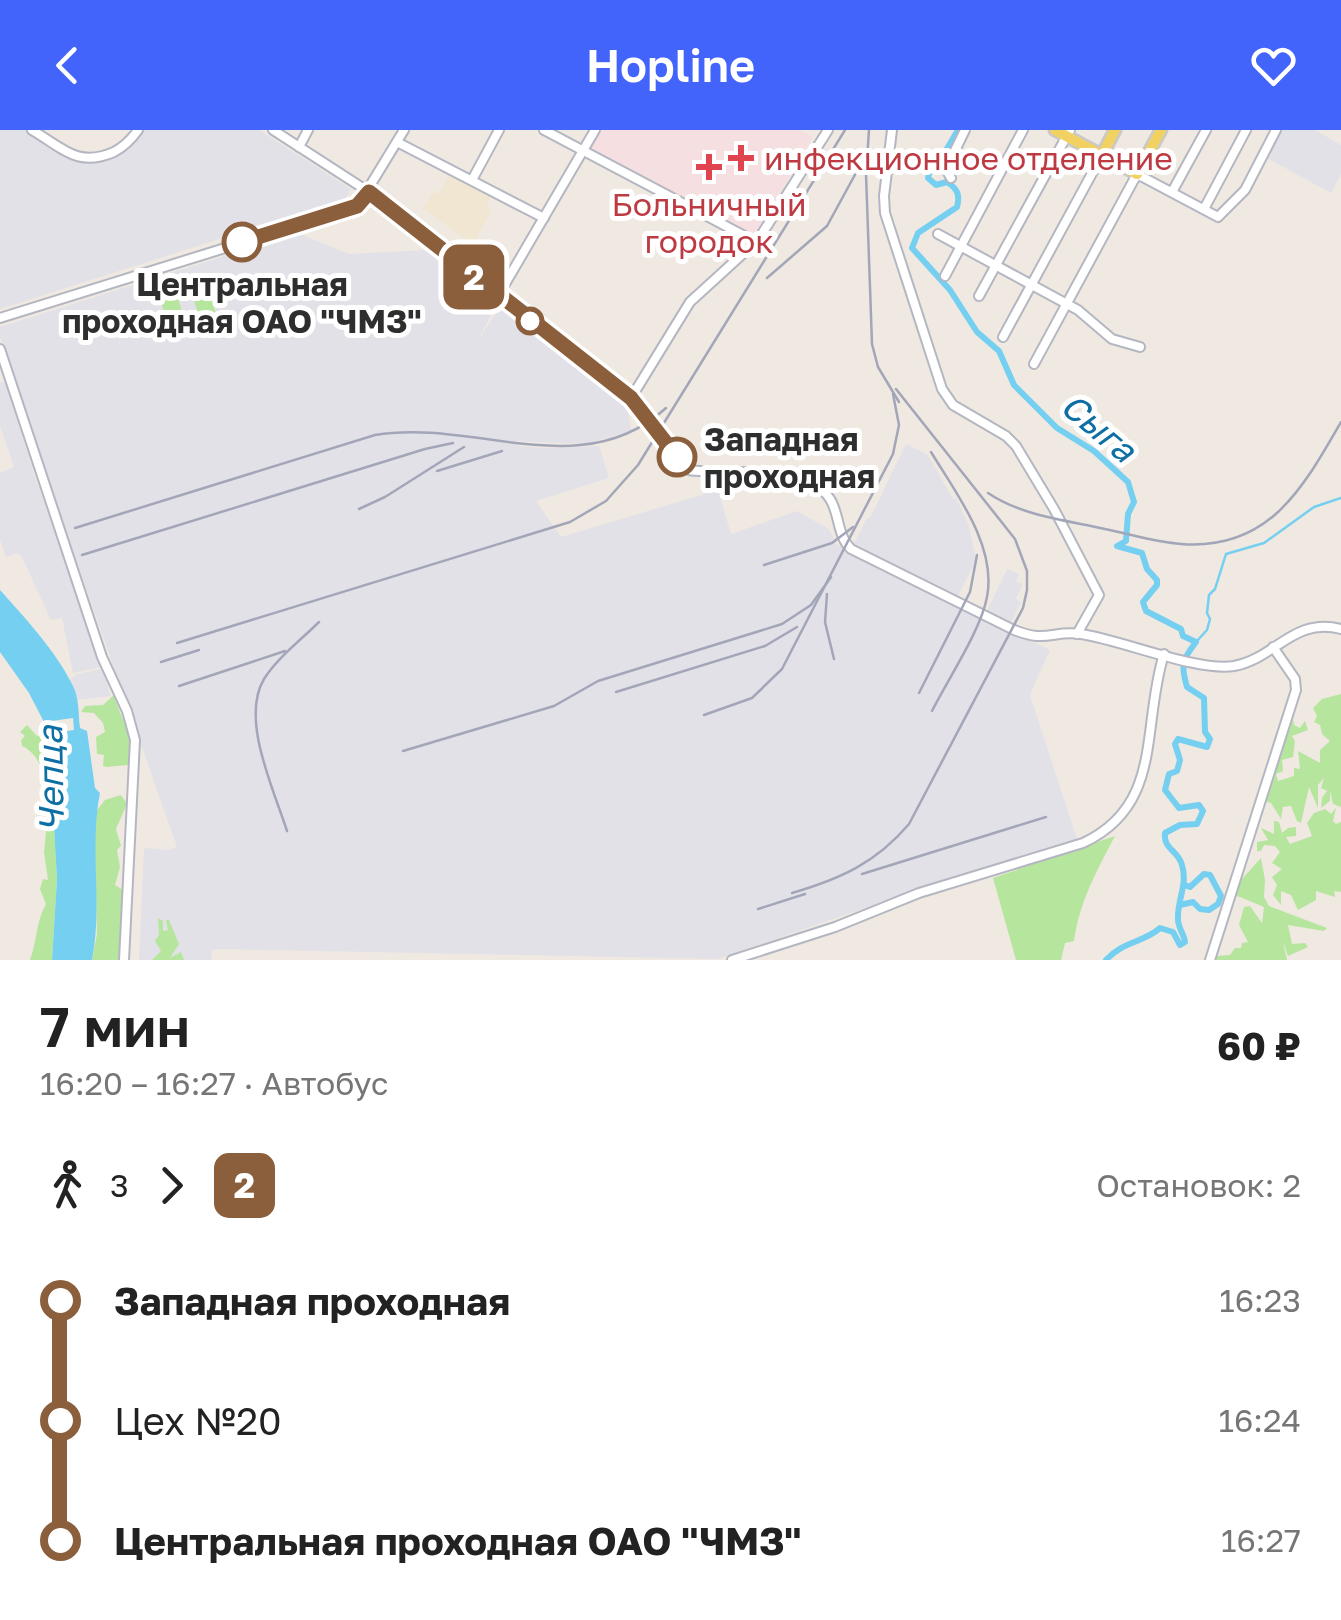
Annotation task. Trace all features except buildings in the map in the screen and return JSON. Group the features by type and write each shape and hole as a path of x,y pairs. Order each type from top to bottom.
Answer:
{"main road":[{"path":"1055,130 1068,133 1137,174 1161,130"},
{"path":"1102,155 1115,130"}],"street":[{"path":"32,130 80,159 90,160 121,148 138,130"},
{"path":"273,130 369,192 631,398 689,470 793,476 826,494 844,542 851,550 1026,635 1049,638 1077,634 1196,662 1233,666 1252,660 1303,629 1341,628"},
{"path":"299,147 308,130"},
{"path":"357,206 404,130"},
{"path":"472,180 499,130"},
{"path":"544,130 756,242"},
{"path":"498,296 595,130"},
{"path":"631,398 694,297 756,242 826,133 814,130"},
{"path":"892,130 885,213 942,389 953,405 1006,436 1054,509 1098,596 1077,634"},
{"path":"952,178 946,169 965,130"},
{"path":"945,276 1023,130"},
{"path":"1172,192 1206,130"},
{"path":"1204,209 1246,130"},
{"path":"1034,364 1137,174 1218,217 1245,190 1276,130"},
{"path":"978,296 1068,133"},
{"path":"397,142 544,218"},
{"path":"1003,338 1102,155"},
{"path":"0,318 357,206 388,207"},
{"path":"938,234 1066,303 1112,340 1140,347"},
{"path":"0,349 102,657 127,712 134,740 124,960"},
{"path":"1210,960 1296,690 1295,679 1273,647"},
{"path":"732,960 1104,833 1122,818 1141,781 1164,654"}],"shaded area":[{"path":"0,130 28,130 92,162 133,146 143,130 259,130 351,189 345,199 0,309"},
{"name":"Больничный городок","path":"599,130 799,130 813,137 755,236 589,149"},
{"path":"1279,130 1315,130 1341,145 1341,174 1331,193 1265,157"},
{"path":"449,176 490,197 486,206 492,209 473,245 423,208 434,192 439,194"},
{"path":"297,233 349,254 428,250 491,299 486,312 491,316 481,334 484,342 482,334 501,306 626,400 631,431 585,444 516,441 517,446 544,448 599,446 609,478 536,501 561,537 718,490 731,534 797,511 829,529 837,545 1050,650 1030,695 1078,842 928,886 718,959 216,949 211,951 212,960 139,960 144,848 177,847 46,474 0,327"},
{"path":"5,381 102,667 73,673 62,618 51,620 22,557 17,553 6,557 0,540 0,473 14,467 0,426 0,383"},
{"path":"906,444 927,454 969,526 976,560 957,598 853,545"},
{"path":"1007,569 1019,574 1016,581 1023,584 1016,599 1021,602 1010,625 986,613"},
{"path":"104,668 110,696 76,700 69,681 75,675"}],"green space":[{"path":"205,276 219,325 199,316 189,285"},
{"path":"171,287 185,321 174,339 157,291"},
{"path":"1341,694 1341,807 1333,804 1330,791 1330,801 1321,808 1327,791 1321,788 1324,778 1318,785 1318,808 1309,787 1301,823 1291,806 1283,807 1281,819 1271,803 1262,808 1293,719 1300,728 1305,721 1308,730 1292,736 1293,757 1282,760 1283,771 1276,774 1278,781 1294,776 1294,768 1300,769 1298,751 1320,763 1320,750 1330,741 1314,722 1317,716 1313,708 1322,699"},
{"path":"114,695 129,737 130,755 128,765 106,767 104,755 97,754 96,737 105,732 103,723 94,713 81,712 85,706 103,705"},
{"path":"27,725 37,736 43,735 50,757 57,879 52,960 30,960 46,904 40,889 43,879 48,880 44,852 48,813 41,795 41,767 22,746 25,736 20,732"},
{"path":"121,795 127,804 116,829 121,846 117,850 120,867 115,885 128,893 124,960 92,960 97,934 94,814 105,800"},
{"path":"1336,808 1333,821 1341,822 1341,892 1334,891 1335,897 1316,891 1316,900 1298,910 1291,895 1281,891 1281,905 1273,895 1277,885 1272,877 1282,869 1272,863 1280,852 1275,846 1264,845 1257,851 1257,842 1268,840 1261,828 1274,834 1274,821 1279,822 1282,833 1296,827 1296,836 1286,837 1290,844 1312,836 1307,823 1314,813 1325,809 1331,814"},
{"path":"1115,836 1084,900 1074,941 1065,943 1061,960 1016,960 993,878"},
{"path":"1261,858 1264,897 1269,906 1327,928 1324,931 1288,925 1292,944 1305,943 1308,947 1288,956 1283,941 1287,960 1214,960 1216,956 1230,955 1248,942 1239,925 1244,907 1250,906 1262,923 1264,907 1235,895 1241,880"},
{"path":"158,918 163,921 163,931 168,930 169,920 179,944 170,958 181,952 184,960 152,960 161,951 155,941 159,935"}],"water":[{"name":"Чепца","path":"0,590 65,671 76,695 80,728 87,731 95,788 100,793 92,960 52,960 57,879 50,757 43,741 46,734 74,730 73,718 44,722 0,652"}],"waterway":[{"name":"Сыга","path":"958,130 945,152 932,159 928,178 936,185 947,182 954,187 957,207 918,233 912,248 950,290 977,332 999,351 1014,385 1057,428 1094,451 1128,482 1134,502 1128,514 1126,541 1117,546 1142,553 1147,569 1157,580 1143,602 1146,611 1181,629 1183,636 1196,642 1183,667 1187,687 1204,698 1205,732 1210,739 1207,747 1178,739 1175,744 1180,760 1177,771 1169,774 1165,790 1179,808 1199,805 1203,811 1197,824 1180,825 1165,833 1166,843 1184,872 1178,919 1185,942 1180,945 1173,932 1160,928 1106,960"},
{"path":"1196,642 1207,630 1209,595 1215,589 1226,554 1264,543 1314,507 1341,498"},
{"path":"1180,905 1193,902 1200,909 1209,910 1221,896 1210,875 1204,874 1190,887 1185,885"}],"railway":[{"path":"177,643 570,522 606,501 638,465 845,130"},
{"path":"869,130 866,174 872,344 878,367 899,402"},
{"path":"767,278 827,226 863,160"},
{"path":"792,893 856,868 884,849 909,824 1023,608 1027,590 1027,571 1015,539 896,389"},
{"path":"704,715 752,698 782,669 893,454 899,425 893,394"},
{"path":"75,528 375,435 450,434 563,446 599,442 633,431 666,408"},
{"path":"988,493 1015,507 1059,520 1162,542 1212,543 1238,537 1280,510 1312,470 1341,422"},
{"path":"82,555 453,443"},
{"path":"359,509 464,447"},
{"path":"437,471 502,451"},
{"path":"931,452 972,521 986,559 988,578 984,610 932,711"},
{"path":"764,565 832,543 853,527"},
{"path":"919,693 970,592 977,555"},
{"path":"403,751 554,706 598,681 782,624 811,605 831,577"},
{"path":"827,594 825,622 834,659"},
{"path":"287,831 257,734 258,695 276,664 319,622"},
{"path":"616,692 765,646 797,627"},
{"path":"161,662 199,650"},
{"path":"179,686 285,651"},
{"path":"862,874 1046,817"},
{"path":"758,909 805,894"}],"bus line":[{"name":"2","path":"242,242 357,206 369,192 631,398 677,457"}],"place":[{"name":"инфекционное отделение","path":"741,158"},
{"name":"Больничный городок","path":"709,167"},
{"name":"Центральная проходная ОАО \"ЧМЗ\"","path":"242,242"},
{"name":"Западная проходная","path":"677,457"}]}
